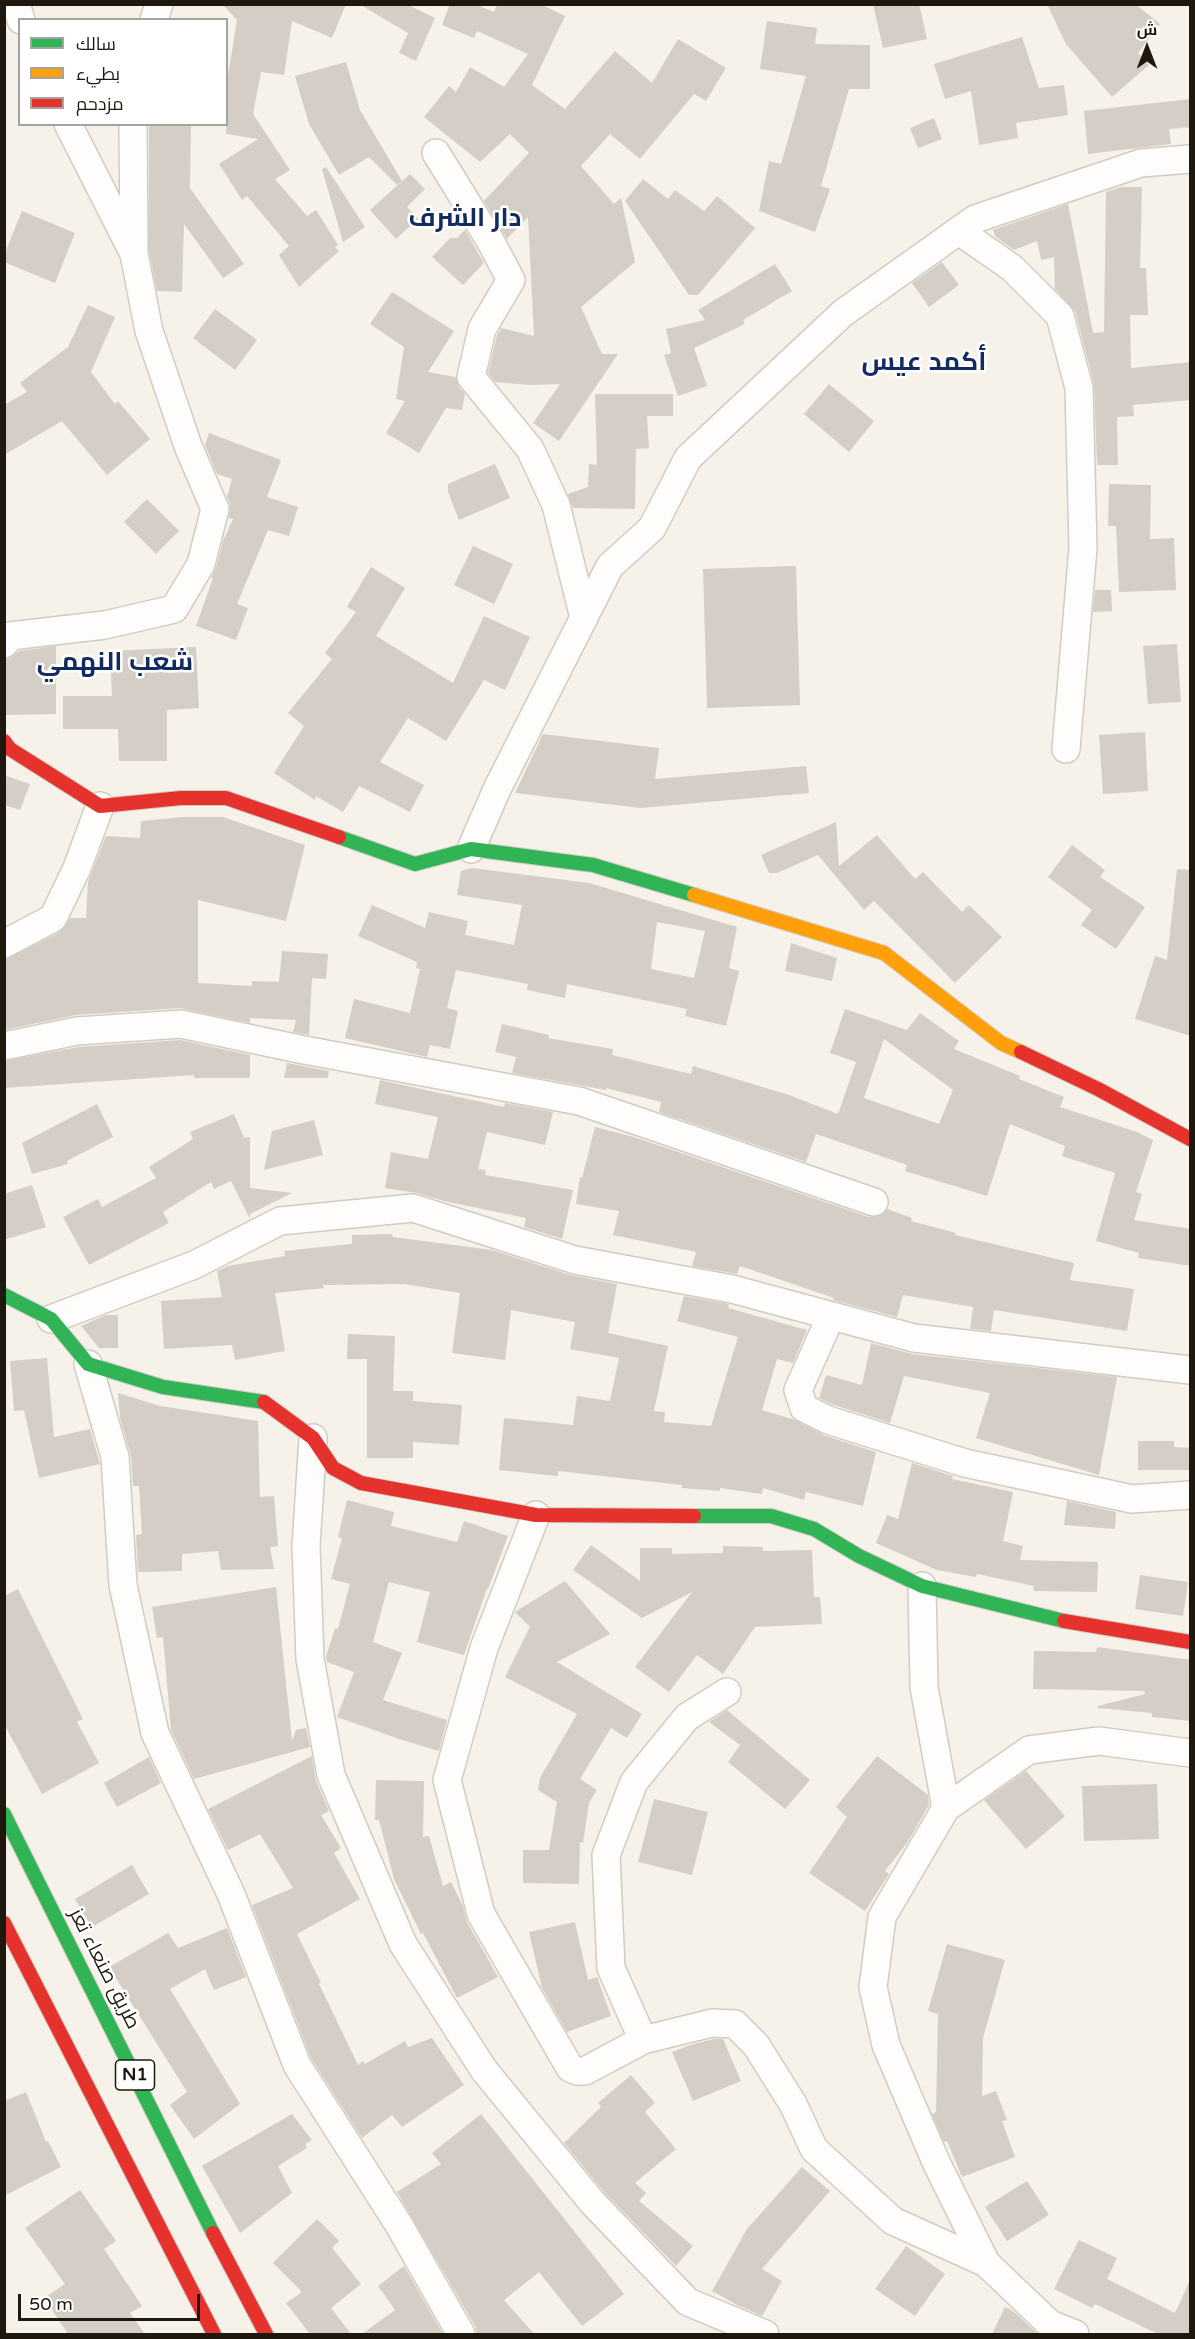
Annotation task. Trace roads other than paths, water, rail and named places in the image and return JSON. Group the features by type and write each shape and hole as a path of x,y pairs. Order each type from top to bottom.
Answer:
{"main road":[{"path":"4,741 10,749 100,806 181,798 226,798 415,864 471,849 592,865 884,953 1001,1042 1098,1089 1191,1139"},
{"path":"4,1295 51,1319 88,1364 163,1387 262,1401 313,1438 333,1468 362,1483 536,1515 579,1517 771,1516 814,1529 859,1556 922,1586 1086,1626 1191,1642"},
{"name":"طريق صنعاء تعز","path":"4,1814 212,2244 266,2334"},
{"name":"N1","path":"4,1923 183,2262 214,2334"}],"street":[{"path":"69,126 134,254"},
{"path":"4,644 10,636 105,625 174,609 201,564 215,509 188,446 149,331 134,254 133,126"},
{"path":"436,153 491,242 511,280 482,329 471,377 530,450 543,477 556,505 584,618"},
{"path":"471,849 497,789 610,566 652,528 688,458 843,313 975,219 1142,163 1191,159"},
{"path":"959,231 1012,268 1060,316 1079,388 1083,548 1066,749"},
{"path":"4,944 53,918 76,868 100,806"},
{"path":"4,1046 77,1030 181,1024 299,1049 579,1101 874,1202"},
{"path":"51,1319 194,1265 280,1221 412,1208 575,1260 732,1289 914,1338 1191,1370"},
{"path":"831,1316 798,1390 804,1408 820,1416 965,1463 1132,1499 1191,1495"},
{"path":"88,1364 116,1457 123,1585 155,1733 231,1894 297,2065 399,2225 461,2334"},
{"path":"313,1438 306,1546 310,1659 331,1775 403,1944 484,2070 592,2202 688,2302 765,2334"},
{"path":"536,1515 484,1648 447,1780 481,1914 570,2068 585,2071 643,2040 712,2023 735,2024 756,2045 793,2104 814,2150 893,2221 986,2263"},
{"path":"922,1586 924,1687 946,1808"},
{"path":"643,2040 611,1968 606,1855 634,1782 687,1717 727,1692"},
{"path":"1075,2334 1050,2325 986,2263 936,2162 886,2045 873,1987 882,1917 946,1808 1029,1750 1100,1741 1191,1753"}],"district":[{"name":"دار الشرف","path":"465,219"},
{"name":"أكمد عيس","path":"924,363"},
{"name":"شعب النهمي","path":"115,663"}]}
